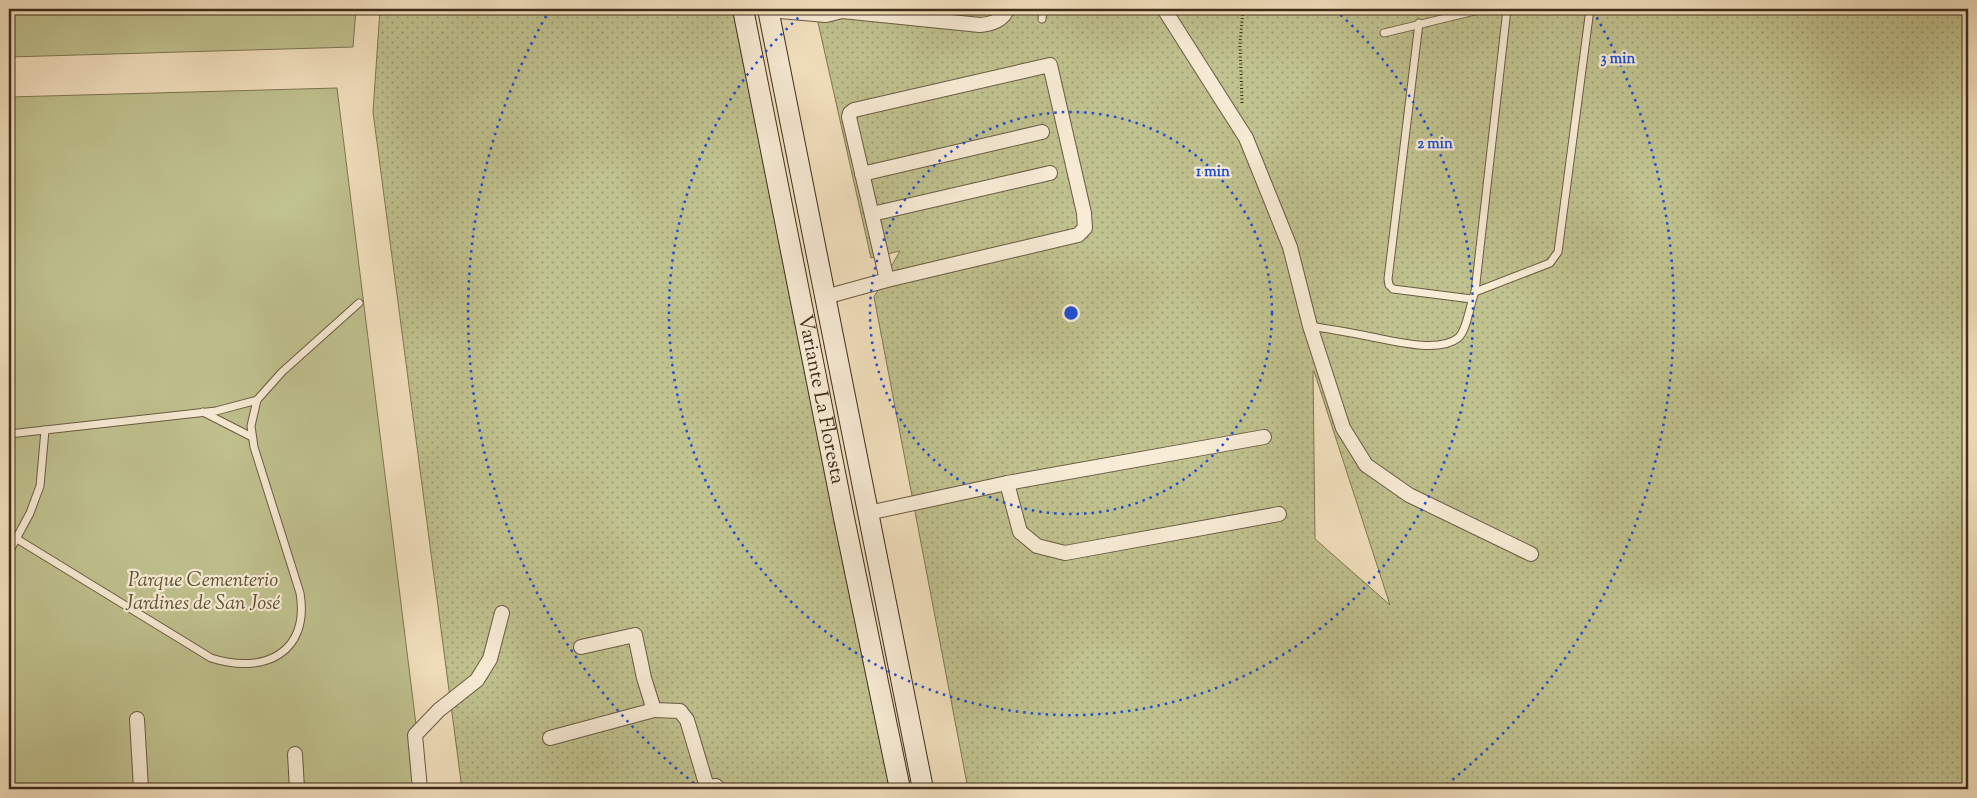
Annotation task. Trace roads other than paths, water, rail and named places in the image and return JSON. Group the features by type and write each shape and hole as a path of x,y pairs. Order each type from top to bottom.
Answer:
{"main road":[{"name":"Variante La Floresta","path":"743,9 900,789"},
{"name":"Variante La Floresta","path":"768,9 923,789"},
{"path":"804,318 827,306"}],"street":[{"path":"768,9 826,15 843,10 980,25 994,22 1002,17 1007,9"},
{"path":"1164,9 1246,138 1290,247 1310,326 1343,428 1366,465 1409,495 1531,554"},
{"path":"827,306 887,280 1078,235 1085,228 1084,213 1050,65 854,110 850,113 849,117 887,280"},
{"path":"862,174 1042,132"},
{"path":"872,214 1050,173"},
{"path":"868,514 1007,483 1264,437"},
{"path":"1007,483 1020,532 1037,546 1065,553 1278,514"},
{"path":"420,789 415,735 440,710 477,680 490,659 502,613"},
{"path":"581,648 635,635 644,678 654,710"},
{"path":"550,738 654,710 680,711 687,720 707,789"},
{"path":"137,720 141,789"},
{"path":"295,754 297,789"}],"lane":[{"path":"1042,19 1043,9"},
{"path":"1384,33 1419,23 1484,9"},
{"path":"1310,326 1412,345 1451,342 1458,338 1462,332 1473,296 1507,9"},
{"path":"1419,23 1388,280 1389,285 1393,289 1473,296 1550,263 1558,252 1590,9"},
{"path":"17,539 212,658 234,664 256,663 276,656 286,650 297,635 302,606 300,593 252,437 252,417 257,400 282,372 359,303"},
{"path":"9,434 133,422 201,411 228,409 257,400"},
{"path":"201,411 252,437"},
{"path":"9,552 30,513 40,486 45,430"}],"park label":[{"name":"Parque Cementerio Jardines de San José","path":"203,592"}]}
